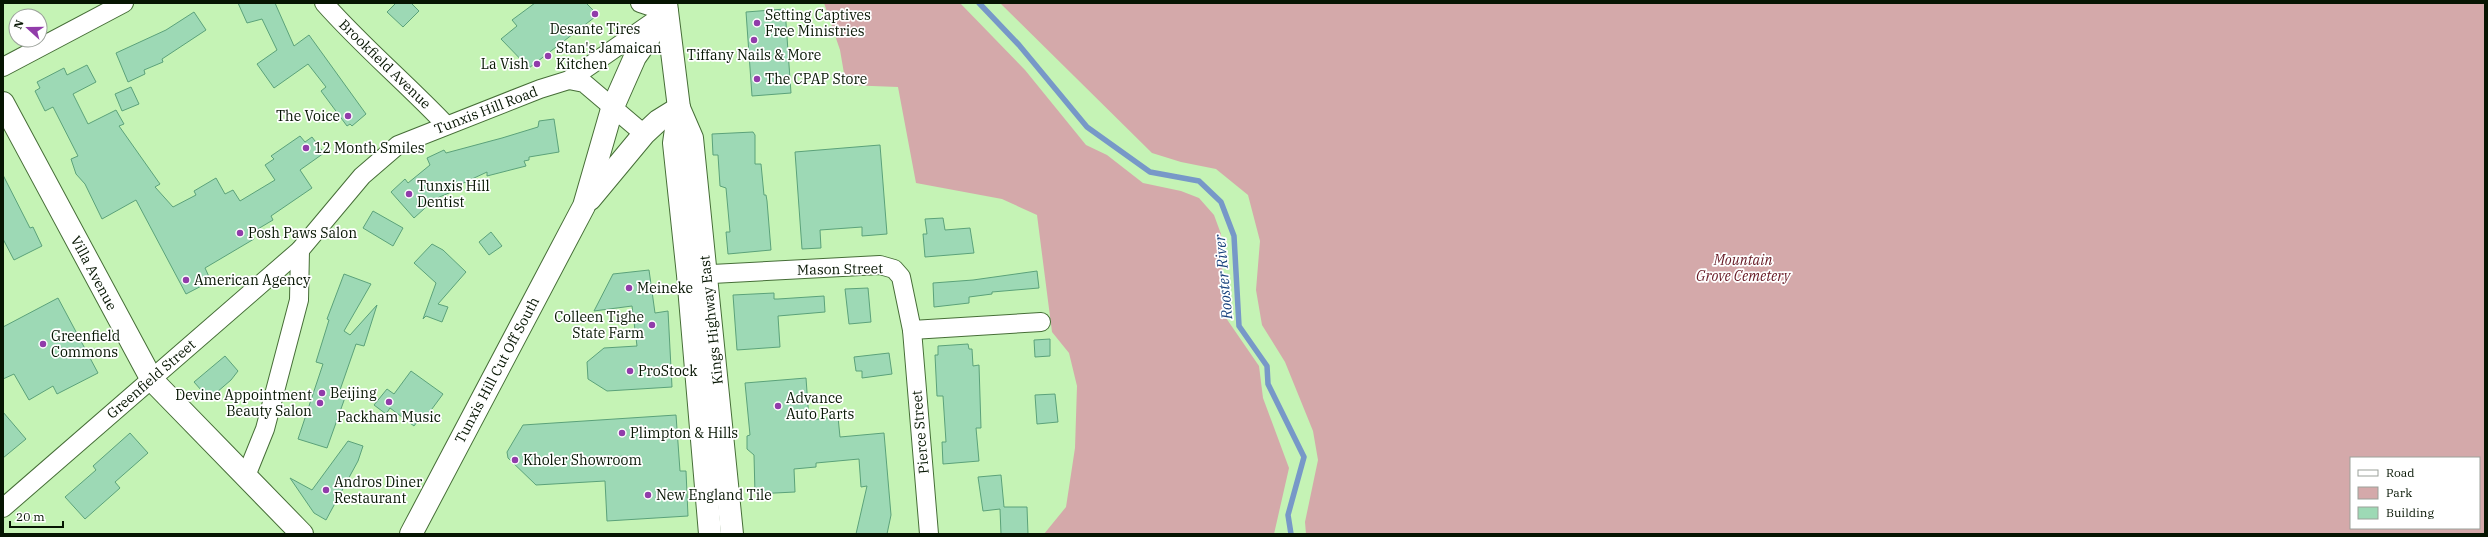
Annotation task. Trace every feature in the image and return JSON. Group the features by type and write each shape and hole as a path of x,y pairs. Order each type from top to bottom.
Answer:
{"main road":[{"name":"Kings Highway East","path":"667,8 680,108 674,143 697,275 732,534"},
{"name":"Tunxis Hill Cut Off South","path":"410,534 584,206 612,109 635,57 667,8"},
{"name":"Villa Avenue","path":"3,104 152,380 302,534"},
{"name":"Tunxis Hill Cut Off South","path":"584,206 644,134 658,121 680,108"},
{"name":"Kings Highway East","path":"697,275 710,534"}],"street":[{"path":"3,67 124,3"},
{"name":"Brookfield Avenue","path":"324,3 352,34 397,74 446,124"},
{"path":"640,3 667,8"},
{"name":"Tunxis Hill Road","path":"300,250 362,176 398,145 446,124 540,89 569,80 667,8"},
{"path":"569,80 584,84 612,109 644,134"},
{"path":"246,476 265,429 299,300 300,250"},
{"name":"Greenfield Street","path":"3,508 300,250"},
{"name":"Mason Street","path":"697,275 880,265 894,269 901,277 912,330"},
{"path":"912,330 1041,322"},
{"name":"Pierce Street","path":"912,330 929,534"}],"green space":[{"path":"824,3 960,3 1025,70 1086,145 1107,155 1143,183 1181,191 1199,198 1214,215 1221,234 1224,315 1259,366 1263,398 1289,468 1274,534 1044,534 1066,507 1075,448 1077,386 1069,353 1052,332 1037,215 1002,199 916,183 898,87 846,85 840,50"},
{"name":"Mountain Grove Cemetery","path":"1000,3 2485,3 2485,534 1306,534 1305,522 1318,460 1313,431 1285,362 1262,325 1256,290 1260,241 1248,195 1216,169 1181,162 1152,153"}],"building":[{"path":"238,3 275,3 294,46 309,35 366,114 352,126 350,124 347,126 321,91 326,87 308,64 274,88 257,64 277,50 262,19 247,23"},
{"path":"396,3 411,3 419,11 403,27 387,12"},
{"path":"535,3 586,3 594,11 595,17 529,68 501,39 517,26 512,20"},
{"path":"785,9 791,93 752,96 746,12"},
{"path":"194,12 206,30 162,59 163,62 144,70 145,74 128,82 116,53 166,30"},
{"path":"87,65 96,82 73,94 88,124 116,110 124,124 119,126 160,184 155,187 173,207 196,195 194,191 216,178 225,194 233,190 240,201 275,180 265,165 274,159 271,156 300,136 305,142 312,137 324,153 300,170 312,188 271,216 273,220 251,233 254,239 205,268 211,281 186,294 136,200 102,219 85,184 76,174 71,159 78,156 53,107 45,111 35,91 40,88 37,82 64,68 67,75"},
{"path":"131,87 139,104 122,111 115,94"},
{"path":"554,119 559,152 529,157 529,160 524,161 526,166 487,176 487,172 457,186 458,189 435,199 414,218 391,192 405,179 408,183 430,165 427,158 444,150 446,153 502,138 538,127 539,121"},
{"path":"753,132 755,135 755,164 761,164 764,195 766,195 767,201 771,250 728,254 726,232 730,232 726,188 720,186 718,155 713,155 712,134"},
{"path":"880,145 887,234 862,236 862,227 820,230 821,248 802,249 795,152"},
{"path":"3,175 30,228 33,227 42,246 14,260 3,239"},
{"path":"373,211 403,228 393,246 363,228"},
{"path":"943,218 945,230 970,228 974,253 925,257 923,234 927,234 925,219"},
{"path":"491,232 502,246 489,255 479,242"},
{"path":"432,244 443,250 466,272 438,304 448,307 442,322 426,316 423,319 436,283 414,263"},
{"path":"649,270 655,313 668,311 672,387 607,391 588,379 587,362 604,348 637,346 632,306 594,311 613,274"},
{"path":"1037,271 1039,288 992,292 992,294 969,297 969,303 934,307 933,283 973,280"},
{"path":"344,274 371,284 344,331 350,335 377,305 364,346 356,344 340,390 347,392 327,448 298,439 323,364 316,362 329,320 327,319"},
{"path":"868,288 871,322 849,324 845,289"},
{"path":"774,293 774,299 824,296 825,312 778,316 780,347 737,350 733,295"},
{"name":"Greenfield Commons","path":"58,298 98,373 57,394 53,386 29,400 14,374 3,379 3,327"},
{"path":"1050,339 1050,356 1035,357 1034,340"},
{"path":"968,344 969,349 972,349 973,366 979,365 981,428 976,428 979,461 943,464 942,442 946,442 943,396 937,396 935,355 938,355 938,346"},
{"path":"889,353 892,374 862,378 862,371 856,371 854,357"},
{"path":"225,356 238,371 231,380 209,399 194,382"},
{"path":"411,371 443,394 426,417 423,414 414,426 390,408 386,414 374,405 387,389 394,394"},
{"path":"806,378 809,420 838,417 840,437 884,433 891,515 887,534 856,534 867,486 861,487 859,459 816,463 816,467 794,469 795,492 755,494 754,455 747,449 747,436 750,435 745,383"},
{"path":"1055,394 1058,422 1037,424 1035,395"},
{"path":"3,412 26,439 3,458"},
{"path":"676,415 680,471 686,471 688,516 607,521 605,481 536,485 508,458 507,452 523,425"},
{"path":"130,433 148,453 115,482 120,488 85,519 65,497 96,470 93,466"},
{"name":"Andros Diner Restaurant","path":"348,441 363,446 358,461 326,520 314,513 290,478 312,490"},
{"path":"1001,475 1004,507 1027,507 1028,534 1001,534 1000,509 983,511 978,477"}],"waterway":[{"name":"Rooster River","path":"979,3 1019,45 1087,127 1150,172 1199,181 1221,202 1234,236 1239,326 1267,366 1268,384 1304,457 1288,515 1291,534"}],"place":[{"name":"Desante Tires","path":"595,14"},
{"name":"Setting Captives Free Ministries","path":"757,23"},
{"name":"Tiffany Nails & More","path":"754,40"},
{"name":"Stan's Jamaican Kitchen","path":"548,56"},
{"name":"La Vish","path":"537,64"},
{"name":"The CPAP Store","path":"757,79"},
{"name":"The Voice","path":"348,116"},
{"name":"12 Month Smiles","path":"306,148"},
{"name":"Tunxis Hill Dentist","path":"409,194"},
{"name":"Posh Paws Salon","path":"240,233"},
{"name":"American Agency","path":"186,280"},
{"name":"Meineke","path":"629,288"},
{"name":"Colleen Tighe State Farm","path":"652,325"},
{"name":"Greenfield Commons","path":"43,344"},
{"name":"ProStock","path":"630,371"},
{"name":"Beijing","path":"322,393"},
{"name":"Packham Music","path":"389,402"},
{"name":"Devine Appointment Beauty Salon","path":"320,403"},
{"name":"Advance Auto Parts","path":"778,406"},
{"name":"Plimpton & Hills","path":"622,433"},
{"name":"Kholer Showroom","path":"515,460"},
{"name":"Andros Diner Restaurant","path":"326,490"},
{"name":"New England Tile","path":"648,495"}]}
